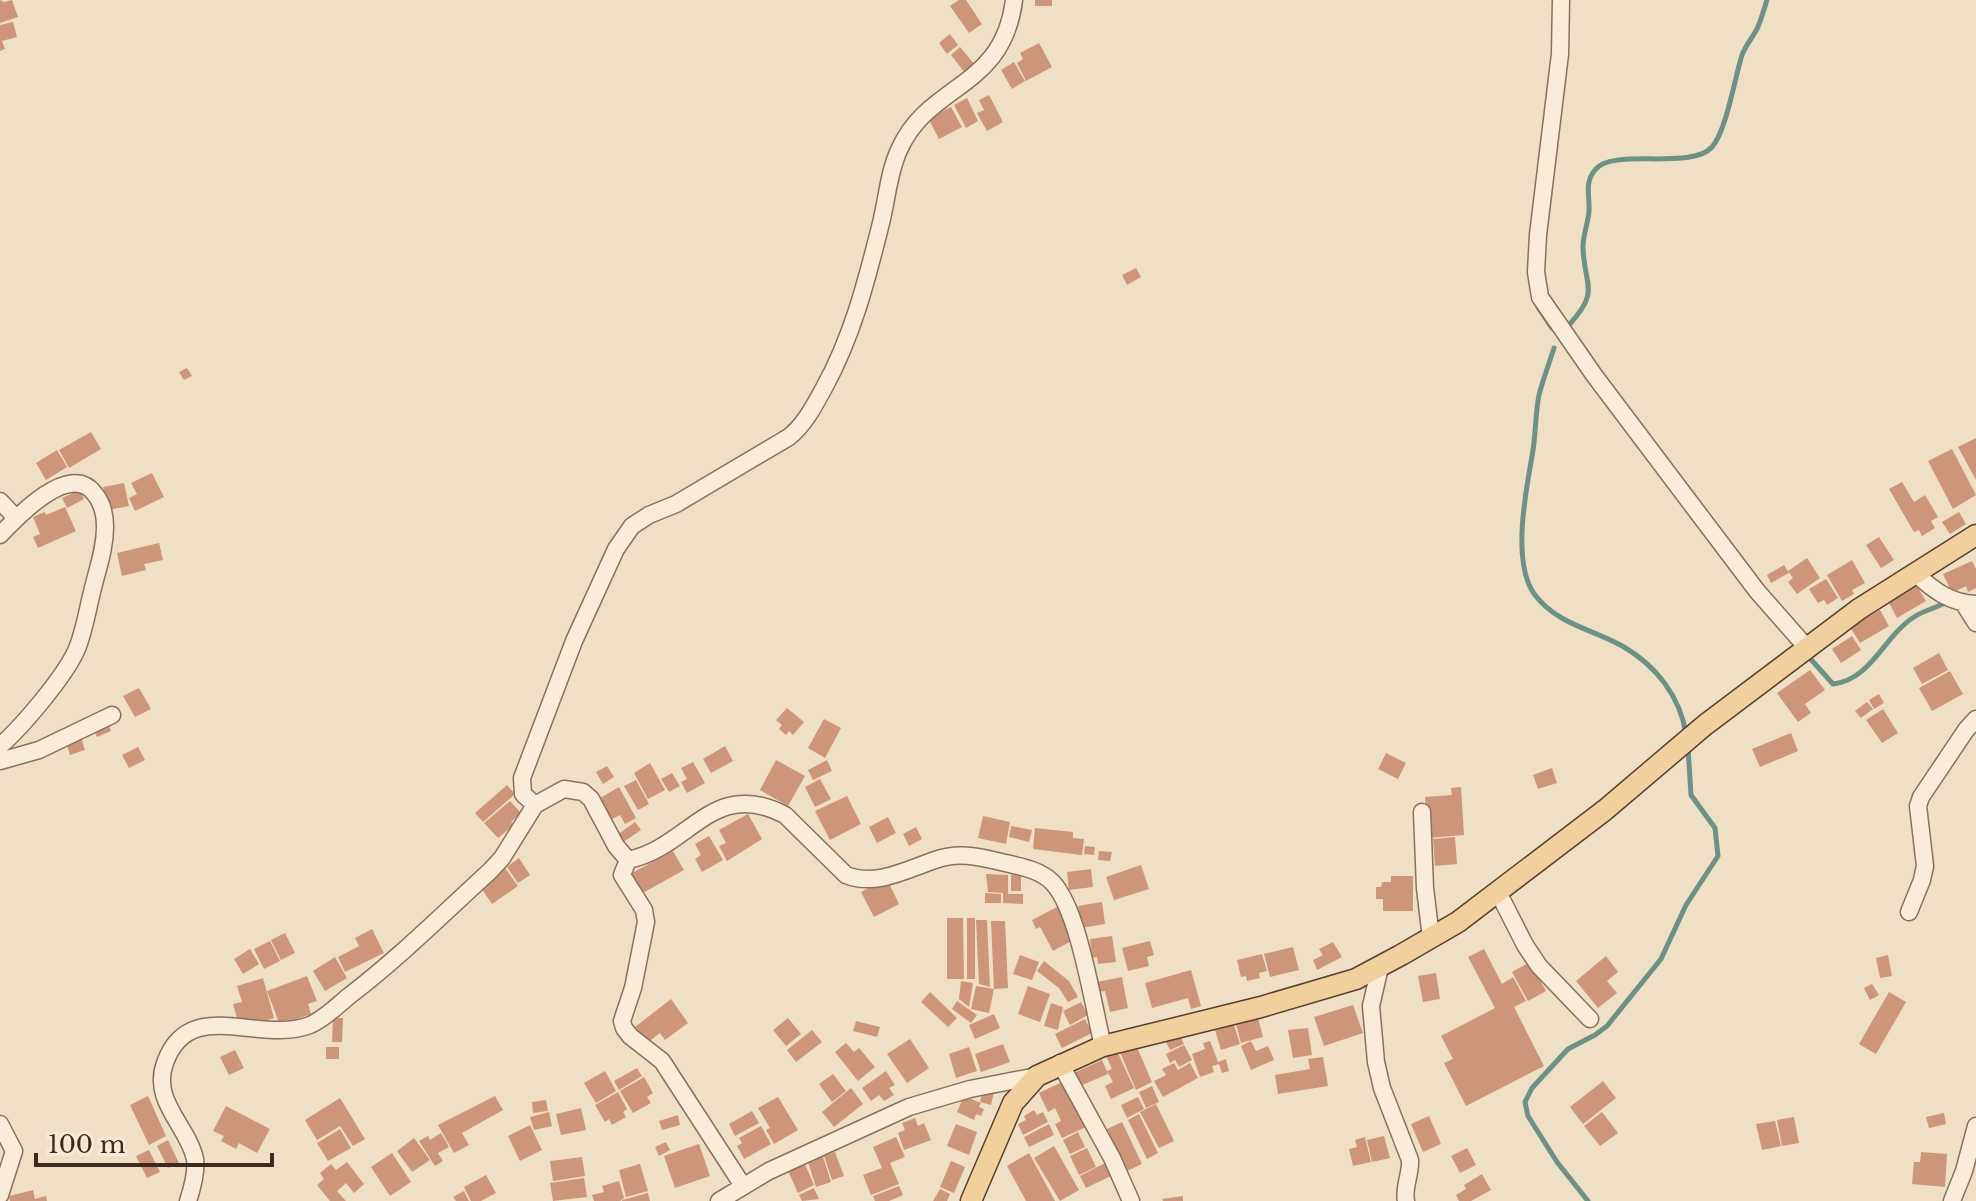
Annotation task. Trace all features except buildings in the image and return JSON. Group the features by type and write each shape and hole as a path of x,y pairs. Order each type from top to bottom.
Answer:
{"main road":[{"path":"971,1201 1013,1103 1037,1076 1103,1046 1312,994 1356,979 1431,938 1458,922 1605,810 1705,725 1859,609 1976,535"}],"street":[{"path":"535,805 523,794 522,778 574,641 616,549 632,526 642,519 676,504 789,437 802,424 838,361 857,313 900,147 923,114 980,72 994,55 1012,19 1014,0"},
{"path":"1561,0 1560,54 1538,235 1536,272 1540,297 1594,375 1757,591 1808,649"},
{"path":"0,535 46,494 80,483 89,486 97,495 105,523 104,542 75,654 13,735 0,746"},
{"path":"0,501 16,518"},
{"path":"1915,573 1939,594 1970,604 1976,623"},
{"path":"0,761 39,750 112,715"},
{"path":"1909,912 1925,866 1918,806 1921,797 1976,719"},
{"path":"188,1201 193,1188 195,1160 165,1100 163,1082 163,1066 175,1043 199,1026 214,1024 276,1032 316,1023 376,974 490,871 511,846 535,805 564,789 583,792 591,799 616,846 628,860"},
{"path":"628,860 651,854 713,812 742,802 785,815 846,875 859,881 869,881 963,854 1040,873 1057,888 1073,916 1103,1046"},
{"path":"1422,812 1425,888 1431,938"},
{"path":"628,860 622,875 644,910 646,922 633,988 622,1021 624,1028 662,1061 743,1186"},
{"path":"1498,892 1539,966 1590,1019"},
{"path":"1380,967 1371,1006 1373,1039 1382,1088 1410,1160 1406,1201"},
{"path":"1060,1063 1112,1158 1131,1201"},
{"path":"719,1201 769,1171 909,1107 970,1089 1037,1076"},
{"path":"0,1124 14,1151 0,1195"},
{"path":"1952,1201 1976,1126"}],"waterway":[{"path":"1569,325 1588,295 1583,247 1589,211 1589,185 1595,170 1604,163 1618,160 1687,157 1702,154 1712,147 1726,117 1742,55 1757,29 1767,0"},
{"path":"1538,307 1552,328"},
{"path":"1554,348 1539,395 1524,507 1522,546 1528,581 1535,595 1554,613 1624,647 1646,663 1672,695 1686,734"},
{"path":"1807,655 1833,684 1846,681 1867,666 1903,625 1948,601"},
{"path":"1588,1201 1557,1162 1528,1116 1525,1102 1532,1088 1568,1049 1607,1026 1661,959 1686,905 1718,856 1715,828 1691,795 1688,747"}]}
